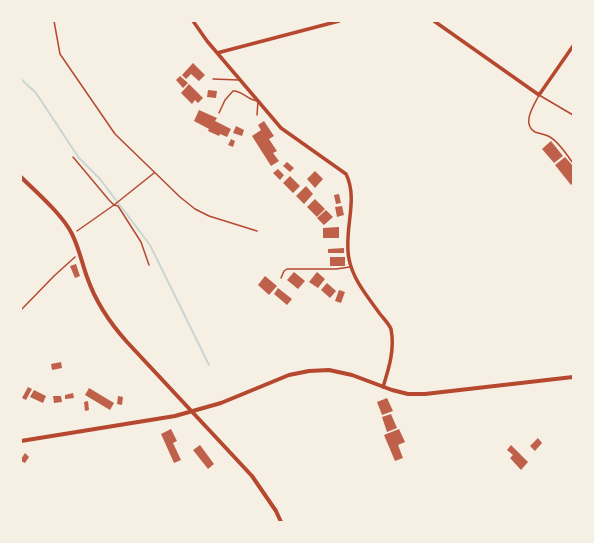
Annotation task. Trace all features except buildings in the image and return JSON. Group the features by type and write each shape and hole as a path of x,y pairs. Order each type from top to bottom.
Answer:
{"street":[{"path":"193,21 207,41 239,80 282,128 346,174 350,182 352,192 348,240 349,258 361,289 391,328 392,350 390,364 383,387"},
{"path":"217,53 339,21"},
{"path":"434,21 539,95 573,46"},
{"path":"21,177 63,220 72,233 95,298 108,320 252,476 281,522"},
{"path":"21,441 175,416 221,403 289,375 309,371 329,370 352,374 383,387 408,394 425,394 573,377"}],"lane":[{"path":"213,79 239,80"},
{"path":"219,113 225,100 233,91 237,90 252,101 258,101 257,115"},
{"path":"573,115 539,95 530,112 528,120 529,126 534,131 549,136 558,143 573,163"},
{"path":"281,278 284,271 287,269 336,269 352,267"}],"path":[{"path":"54,21 60,54 115,134 195,209 209,216 257,231"},
{"path":"73,157 114,205 118,206 141,242 149,265"},
{"path":"72,233 79,230 114,205 154,172"},
{"path":"21,310 54,276 80,253"}],"waterway":[{"path":"21,77 22,80 36,93 79,158 100,179 150,245 209,365"}]}
